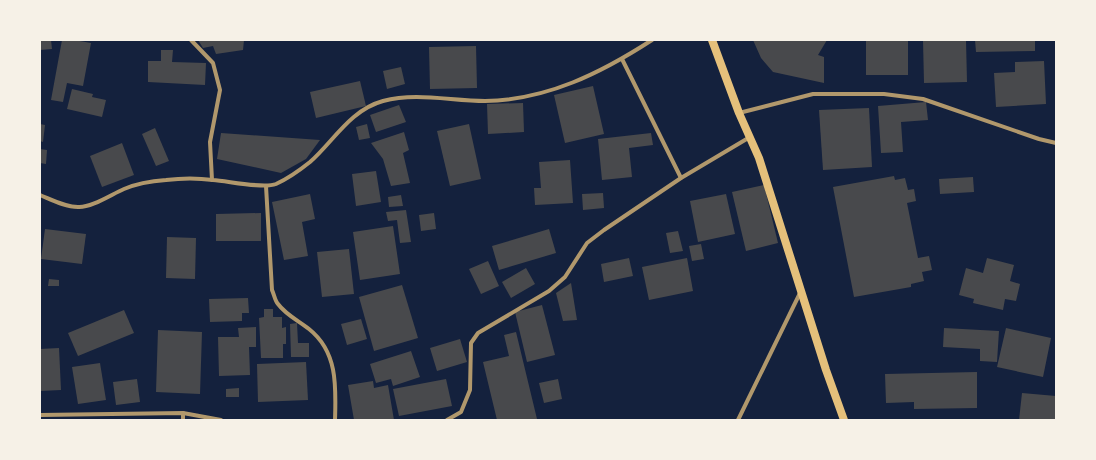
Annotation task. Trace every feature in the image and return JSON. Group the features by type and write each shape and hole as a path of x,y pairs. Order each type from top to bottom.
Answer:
{"main road":[{"path":"712,40 739,113 759,158 844,420"}],"street":[{"path":"191,40 213,63 220,90 210,142 212,180"},
{"path":"40,195 58,202 78,207 93,203 125,188 141,183 167,180 212,180 266,186 275,184 309,163 354,117 380,102 408,96 487,101 525,97 543,93 560,88 593,74 622,59 652,40"},
{"path":"622,59 681,178"},
{"path":"739,113 813,94 884,94 922,99 1039,139 1056,143"},
{"path":"447,420 461,412 470,390 471,343 478,334 549,291 565,277 588,243 610,225 681,178 750,137"},
{"path":"266,186 272,290 278,304 291,316 311,330 329,355 334,370 336,387 335,420"},
{"path":"738,420 801,291"},
{"path":"183,413 183,420"},
{"path":"40,415 183,413 221,420"},
{"path":"83,415 83,420"}],"building":[{"path":"40,40 51,40 52,49 40,50"},
{"path":"62,40 74,40 91,43 83,86 67,83 63,102 51,100"},
{"path":"198,40 244,40 243,50 216,54 213,46 203,48"},
{"path":"753,40 827,40 818,55 824,57 824,83 773,72 761,58"},
{"path":"866,40 908,40 908,75 866,75"},
{"path":"923,40 966,40 967,82 924,83"},
{"path":"975,40 1035,40 1035,51 976,52"},
{"path":"476,46 477,88 430,89 429,47"},
{"path":"161,50 173,50 172,62 206,63 205,85 148,82 148,61 161,61"},
{"path":"1044,61 1046,104 996,107 994,73 1015,72 1015,62"},
{"path":"401,67 405,84 387,89 383,71"},
{"path":"360,81 366,106 316,118 310,92"},
{"path":"593,86 604,134 565,143 554,95"},
{"path":"72,89 93,94 92,97 106,100 102,117 67,109"},
{"path":"926,102 928,120 901,122 903,152 881,153 878,106"},
{"path":"523,103 524,132 488,134 487,104"},
{"path":"399,105 406,122 376,132 370,115"},
{"path":"869,108 872,167 823,170 819,110"},
{"path":"40,124 45,125 43,142 40,141"},
{"path":"367,124 370,138 359,140 356,127"},
{"path":"469,124 481,179 450,186 437,131"},
{"path":"155,128 169,161 156,166 142,134"},
{"path":"404,132 409,150 403,153 410,183 391,186 383,159 371,143"},
{"path":"221,133 320,140 306,159 281,173 217,159"},
{"path":"651,133 653,145 629,148 632,177 602,180 598,139"},
{"path":"122,143 134,175 102,187 90,156"},
{"path":"40,149 47,150 46,164 40,163"},
{"path":"570,160 573,203 535,205 534,188 541,188 539,162"},
{"path":"376,171 381,202 356,206 352,174"},
{"path":"894,176 895,180 905,178 908,190 914,189 916,201 907,203 918,258 929,256 932,270 922,272 924,281 911,284 911,287 854,297 833,187"},
{"path":"973,177 974,192 940,194 939,179"},
{"path":"764,185 778,243 746,251 732,192"},
{"path":"603,193 604,208 583,210 582,194"},
{"path":"310,194 315,219 302,222 308,256 284,260 272,202"},
{"path":"726,194 735,234 698,242 690,201"},
{"path":"401,195 403,206 389,207 388,197"},
{"path":"406,210 411,242 400,243 397,220 388,221 386,212"},
{"path":"261,213 261,241 216,241 216,214"},
{"path":"434,213 436,229 421,231 419,215"},
{"path":"393,226 400,274 360,280 353,232"},
{"path":"45,229 86,234 82,264 41,259"},
{"path":"549,229 556,253 499,270 492,246"},
{"path":"678,231 683,251 670,253 666,233"},
{"path":"167,237 196,238 195,279 166,278"},
{"path":"701,244 704,259 692,261 689,246"},
{"path":"349,249 354,294 322,297 317,252"},
{"path":"629,258 633,276 604,282 601,264"},
{"path":"687,258 693,291 649,300 642,267"},
{"path":"987,258 1014,265 1010,281 1020,284 1016,301 1005,299 1003,310 973,303 974,299 959,295 966,268 983,273"},
{"path":"488,261 499,286 481,294 469,269"},
{"path":"526,268 535,284 511,298 502,282"},
{"path":"49,279 59,280 59,286 48,286"},
{"path":"571,283 577,320 563,321 556,293"},
{"path":"402,285 418,338 374,351 359,297"},
{"path":"248,298 249,313 242,313 242,321 210,322 209,299"},
{"path":"542,305 555,355 527,362 515,312"},
{"path":"264,309 273,309 273,317 282,317 282,328 286,327 286,344 283,344 283,358 261,358 259,318 264,317"},
{"path":"124,310 134,333 78,356 68,333"},
{"path":"361,319 367,339 347,345 341,324"},
{"path":"297,323 298,343 309,343 309,357 291,357 290,324"},
{"path":"256,327 256,347 249,347 250,375 219,376 218,337 239,337 238,328"},
{"path":"944,328 999,331 997,362 980,361 980,349 943,347"},
{"path":"1006,328 1051,338 1043,377 997,367"},
{"path":"158,330 202,332 200,394 156,392"},
{"path":"516,332 537,419 497,420 483,362 509,356 504,335"},
{"path":"460,339 467,362 437,371 430,348"},
{"path":"59,348 61,390 40,391 40,349"},
{"path":"411,351 420,377 393,386 391,379 376,383 370,364"},
{"path":"306,362 308,400 258,402 257,364"},
{"path":"100,363 106,400 78,404 72,367"},
{"path":"977,372 977,408 914,409 914,402 886,403 885,374"},
{"path":"137,379 140,402 116,405 113,382"},
{"path":"446,379 452,406 399,416 393,389"},
{"path":"558,379 562,399 544,403 539,383"},
{"path":"373,381 374,388 388,385 394,420 354,420 348,385"},
{"path":"239,388 239,397 226,397 226,389"},
{"path":"1022,393 1056,396 1056,420 1019,420"}]}
